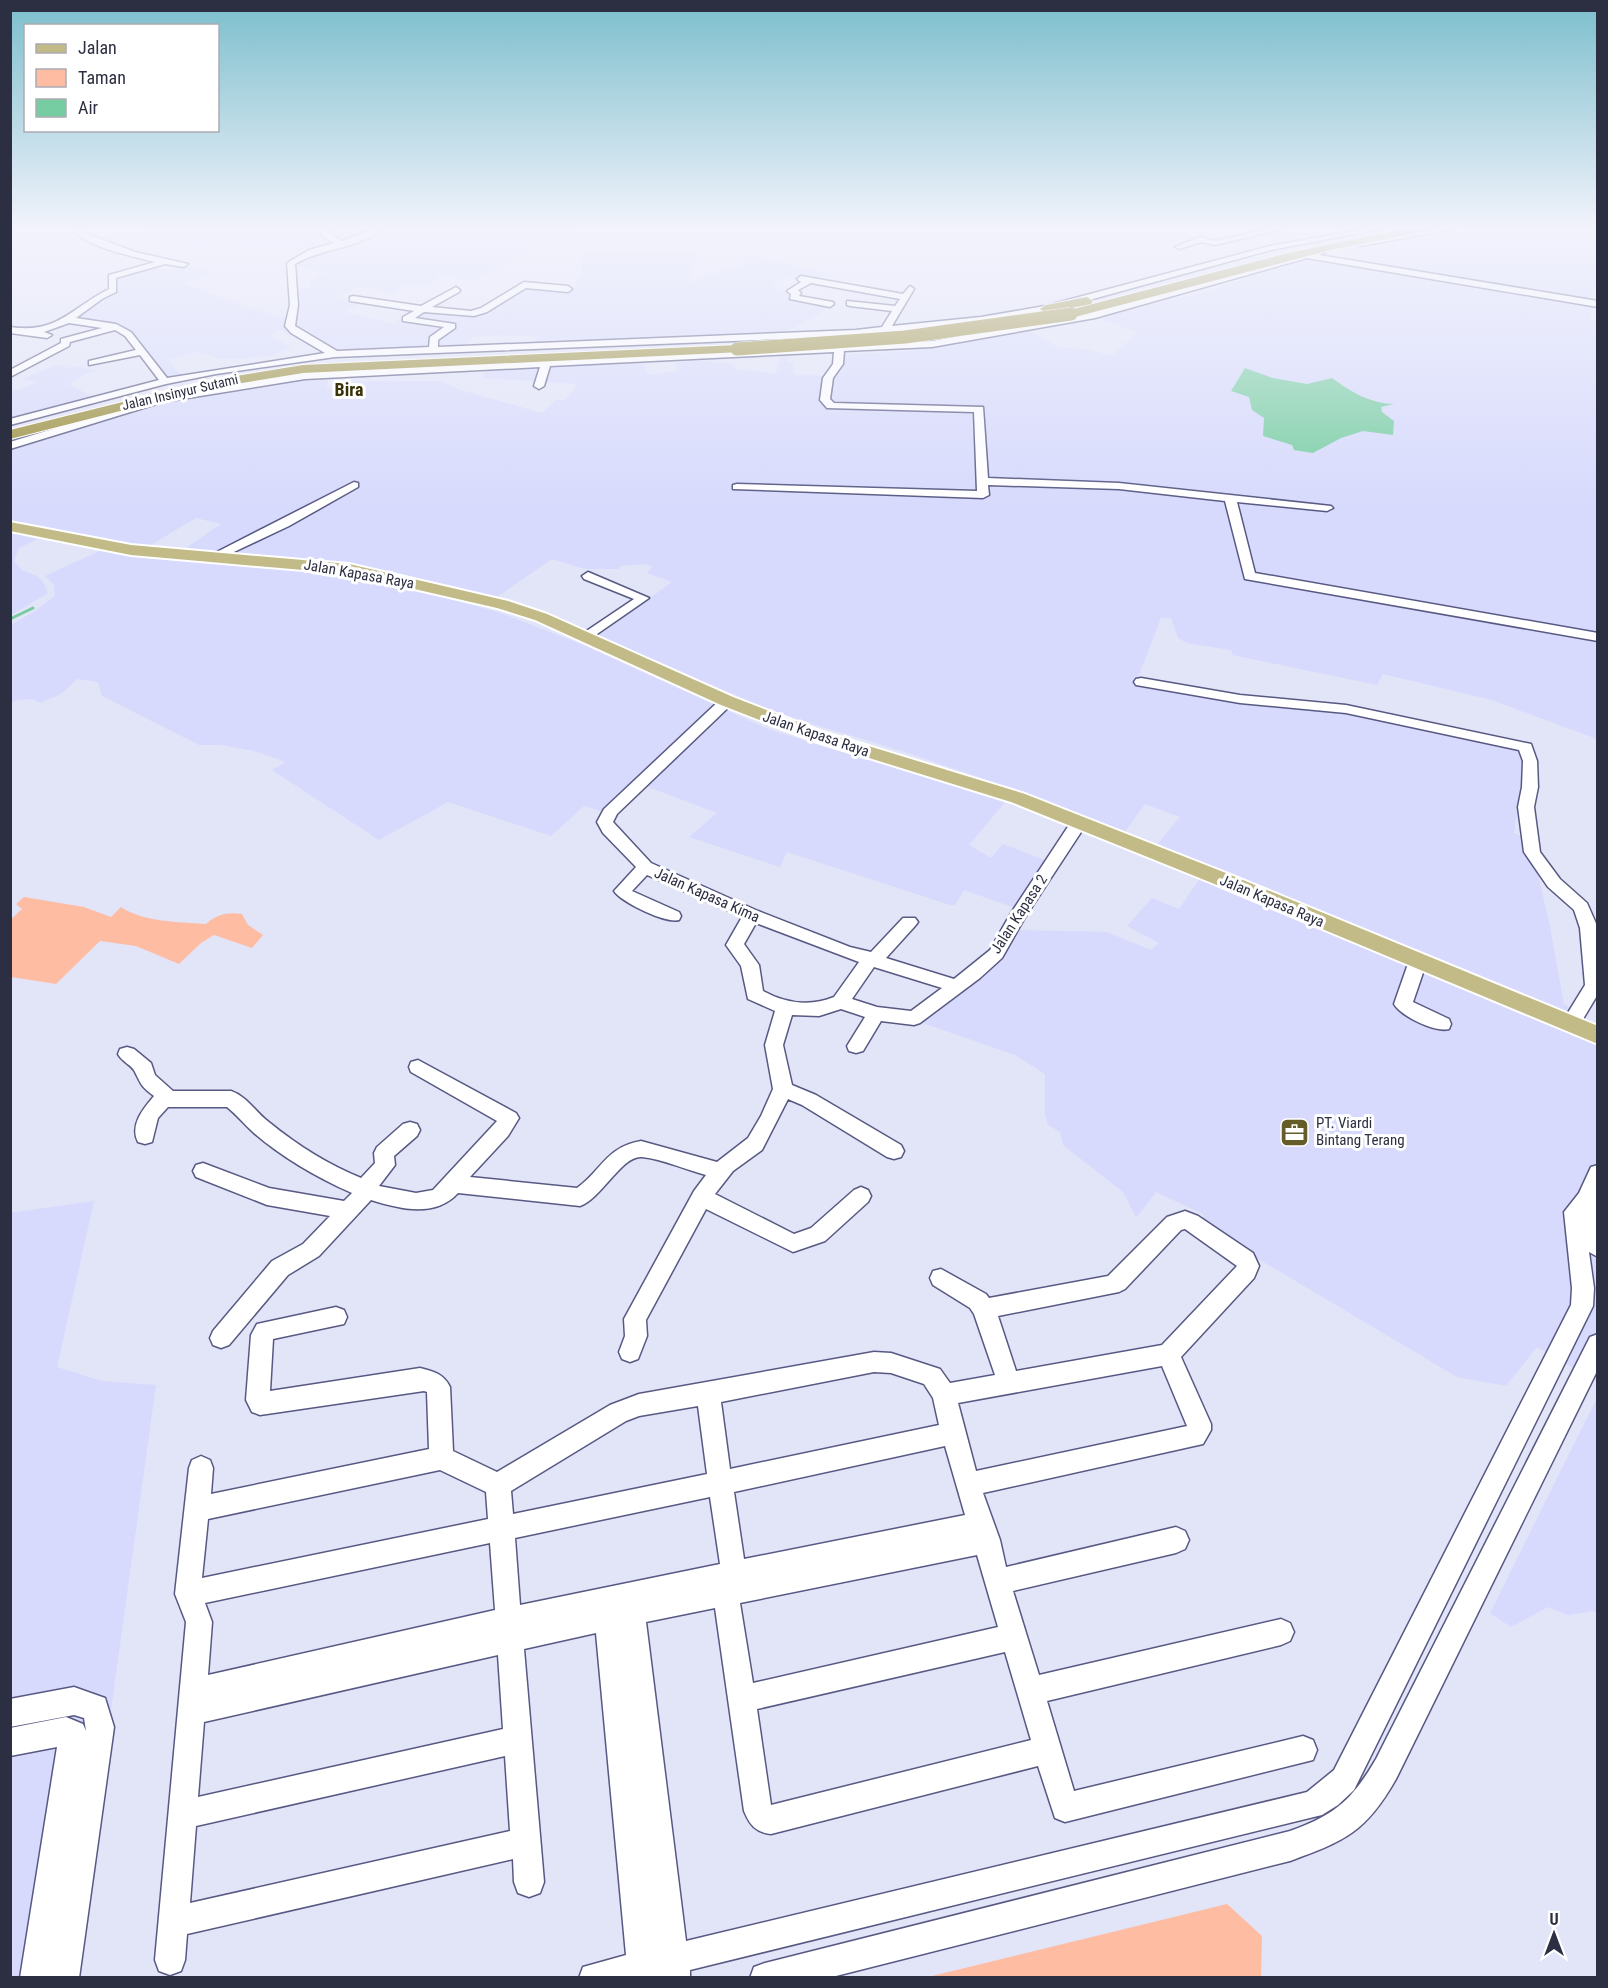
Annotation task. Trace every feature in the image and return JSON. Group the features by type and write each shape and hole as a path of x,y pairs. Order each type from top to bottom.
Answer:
{"highway":[{"name":"Jalan Insinyur Sutami","path":"10,433 211,384 303,369 737,347 863,343 1027,322"},
{"path":"10,441 162,399"}],"main road":[{"name":"Jalan Kapasa Raya","path":"10,526 131,550 349,569 456,592 541,617 727,701 834,742 1018,798 1598,1036"}],"street":[{"path":"35,332 63,322"},
{"path":"80,322 116,327 128,334 165,381"},
{"path":"291,322 290,326 294,331 335,354"},
{"path":"420,322 452,326 433,339 434,350"},
{"path":"885,331 890,322"},
{"path":"10,422 165,381 216,371 335,354 885,331 965,322"},
{"path":"10,446 162,399 305,376 932,344 1040,322"},
{"path":"10,330 35,332 64,341 116,327"},
{"path":"917,328 932,344"},
{"path":"10,338 23,332"},
{"path":"10,374 66,344 64,341"},
{"path":"737,487 983,495 979,409 831,406 825,400 828,378 838,364 839,350"},
{"path":"92,363 142,352"},
{"path":"539,386 546,364"},
{"path":"983,481 1119,486 1327,508"},
{"path":"213,557 256,539 354,485"},
{"path":"1230,498 1249,576 1598,637"},
{"path":"587,637 642,598 588,576"},
{"path":"1141,682 1240,699 1347,709 1526,747 1530,761 1530,787 1526,807 1532,852 1554,883 1581,907 1587,919 1594,985 1570,1024"},
{"name":"Jalan Kapasa Kima","path":"727,701 606,818 609,829 645,867 752,915 844,951 873,958 955,986"},
{"name":"Jalan Kapasa 2","path":"840,1002 876,1014 914,1018 974,974 996,954 1017,917 1079,823"},
{"path":"645,867 622,891 626,895 673,916"},
{"path":"752,915 737,939 736,948 750,965 754,994 782,1007 825,1008 840,1002 873,958 909,922"},
{"path":"1418,961 1403,1004 1409,1010 1442,1024"},
{"path":"630,1352 636,1336 635,1319 702,1197 720,1171 755,1144 783,1089 774,1045 782,1007"},
{"path":"856,1046 876,1014"},
{"path":"127,1054 141,1064 146,1071 146,1079 164,1093 164,1099 149,1115 145,1136"},
{"path":"164,1099 225,1098 234,1100 262,1129 298,1155 365,1190 396,1200 417,1203 436,1199 454,1184 467,1165 507,1124 509,1117 418,1067"},
{"path":"783,1089 809,1100 894,1151"},
{"path":"220,1338 280,1268 311,1250 386,1165 384,1153 410,1130"},
{"path":"454,1184 580,1197 589,1191 620,1157 632,1149 642,1149 720,1171"},
{"path":"203,1171 267,1196 346,1210"},
{"path":"594,1977 674,1968 1312,1805 1329,1796 1344,1780 1582,1306 1583,1288 1574,1212 1587,1198 1598,1173"},
{"path":"702,1197 793,1243 818,1234 861,1196"},
{"path":"1587,1198 1594,1219 1598,1248"},
{"path":"944,1395 1168,1354 1246,1271 1248,1266 1245,1260 1185,1220 1174,1223 1117,1282 1111,1285 984,1309"},
{"path":"941,1278 978,1301 984,1309 1009,1383"},
{"path":"336,1317 265,1331 262,1335 258,1400 260,1404 420,1379 430,1381 438,1387 441,1458"},
{"path":"765,1977 1290,1846 1334,1830 1355,1815 1373,1794 1386,1769 1598,1344"},
{"path":"969,1484 1195,1436 1199,1430 1199,1424 1168,1354"},
{"path":"498,1485 618,1413 639,1405 874,1362 891,1363 932,1376 944,1395 953,1433 1065,1808 1303,1750"},
{"path":"708,1394 720,1483 741,1699 758,1810 764,1818 771,1820 1047,1750"},
{"path":"188,1594 953,1433"},
{"path":"197,1509 441,1458 498,1485"},
{"path":"170,1960 200,1622 188,1594 201,1468"},
{"path":"498,1485 529,1882"},
{"path":"193,1701 619,1606 984,1532"},
{"path":"998,1582 1176,1540"},
{"path":"619,1606 674,1968"},
{"path":"619,1606 643,1972"},
{"path":"1030,1691 1281,1632"},
{"path":"741,1699 1014,1637"},
{"path":"10,1713 74,1701 95,1708 100,1727 63,1977"},
{"path":"35,1977 72,1732 89,1705"},
{"path":"10,1742 66,1731 72,1732"},
{"path":"183,1815 519,1740"},
{"path":"173,1922 525,1842"}],"shaded area":[{"path":"91,322 804,322 786,332 533,346 536,338 531,336 497,335 474,337 462,348 339,352 307,345 283,330 275,330 276,333 269,336 290,346 289,348 274,355 240,359 222,359 198,352 168,359 184,376 158,382 122,335 127,332 117,325"},
{"path":"1108,322 1597,322 1597,739 1492,700 1383,674 1377,685 1233,655 1231,650 1187,643 1178,638 1171,618 1161,618 1135,685 1190,695 1379,718 1527,751 1514,833 1530,839 1550,927 1564,1004 1597,1025 1597,1382 1537,1347 1506,1386 1457,1377 1205,1227 1203,1214 1156,1192 1136,1218 1123,1192 1063,1145 1060,1132 1048,1125 1045,1114 1045,1074 1015,1055 923,1023 955,994 995,964 1019,930 1106,932 1151,950 1159,943 1127,926 1152,898 1179,909 1209,865 1155,847 1180,817 1145,804 1124,833 1043,799 908,753 780,714 598,636 672,582 647,573 653,566 643,564 620,566 619,569 585,569 552,559 494,599 452,587 372,570 275,557 182,551 221,524 196,518 146,548 52,532 19,548 14,561 22,570 37,576 44,583 48,593 11,615 11,448 125,415 166,400 276,381 328,377 327,388 368,381 440,381 461,390 542,413 556,400 564,400 576,384 484,378 484,369 643,363 648,375 677,371 676,362 709,361 735,365 734,369 776,373 781,356 789,356 788,362 793,362 794,374 822,376 833,364 836,355 913,351 1029,330 1059,348 1085,349 1112,356 1138,332"},
{"path":"58,364 68,368 78,366 98,371 84,375 69,384 94,398 11,421 11,392 38,382 22,379"},
{"path":"104,549 325,572 407,587 501,613 583,645 770,730 1006,801 969,845 991,858 1003,844 1052,863 1018,909 964,890 955,905 950,905 787,852 780,867 689,837 717,813 635,782 604,812 584,806 551,836 448,802 379,840 272,770 286,762 254,751 221,745 199,745 102,696 98,682 77,679 61,694 40,703 33,699 16,700 11,703 11,625 55,596 54,585 45,576"},
{"path":"94,1201 57,1367 102,1381 156,1385 74,1977 11,1977 10,1213"},
{"path":"1597,1398 1597,1613 1593,1611 1568,1615 1548,1607 1511,1627 1490,1613"}],"green space":[{"path":"24,897 84,907 111,917 121,907 140,916 173,922 206,924 223,914 242,914 248,925 263,935 252,948 214,935 201,943 179,964 136,946 100,941 56,984 11,977 10,920 22,909 16,904"},
{"path":"1227,1904 1262,1936 1261,1977 928,1977"}],"water":[{"path":"1245,368 1273,378 1307,384 1332,378 1361,396 1394,404 1381,407 1382,412 1394,421 1393,435 1363,431 1341,438 1313,453 1294,450 1292,445 1263,436 1264,418 1252,410 1249,397 1231,391"}],"waterway":[{"path":"10,619 33,608"}],"place":[{"name":"PT. Viardi Bintang Terang","path":"1295,1132"}],"district":[{"name":"Bira","path":"349,389"}]}
